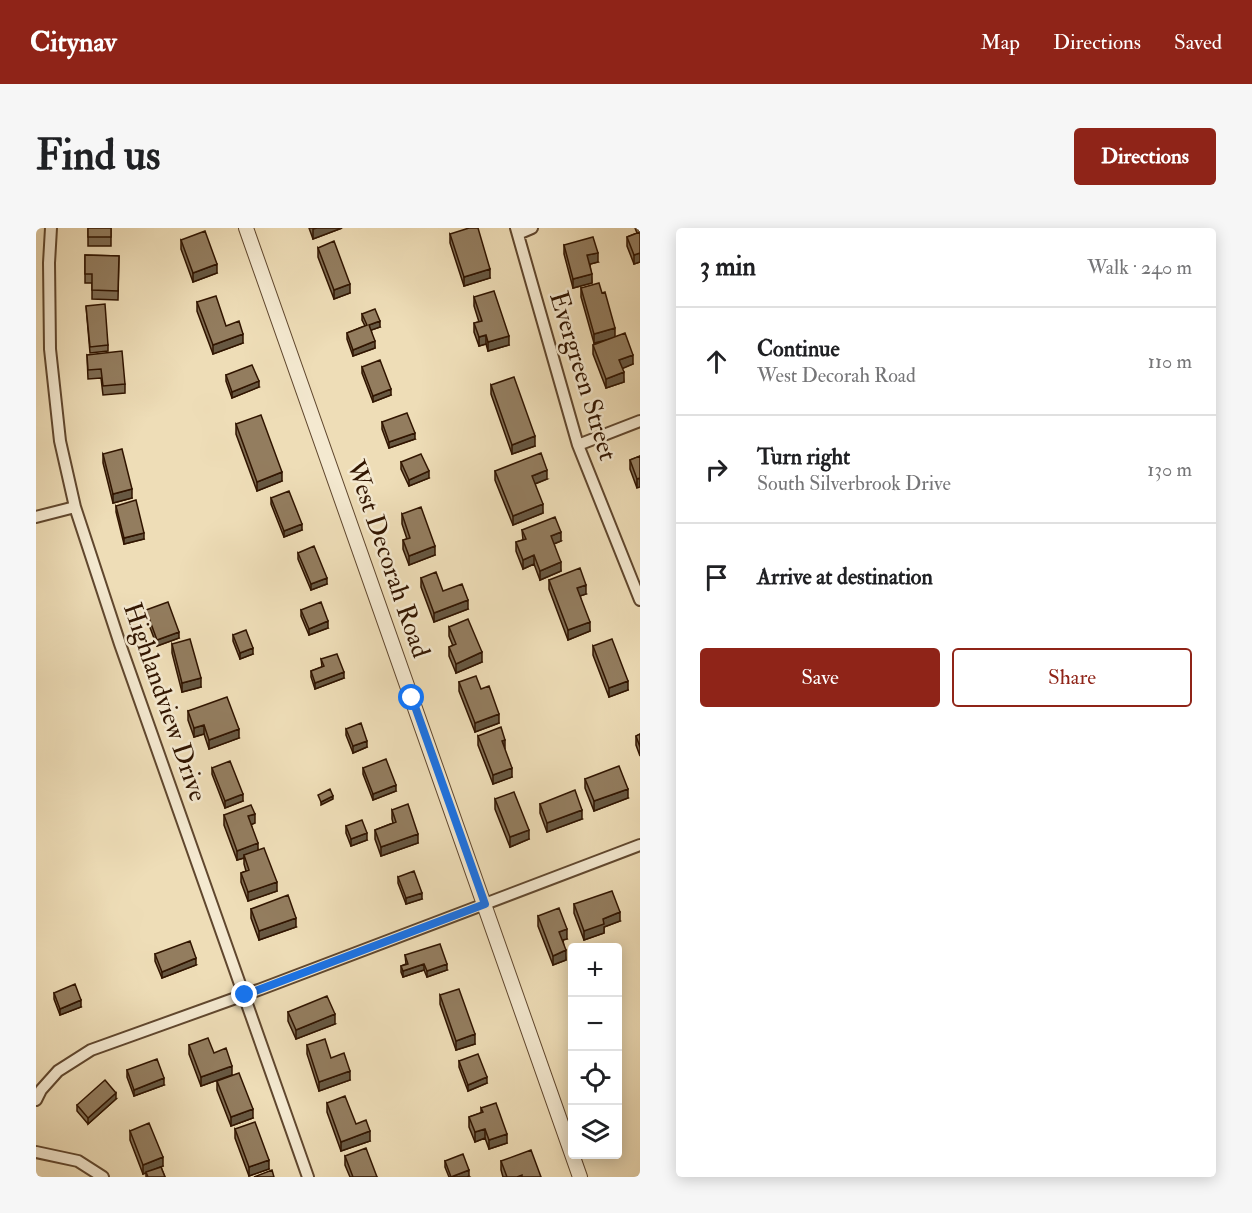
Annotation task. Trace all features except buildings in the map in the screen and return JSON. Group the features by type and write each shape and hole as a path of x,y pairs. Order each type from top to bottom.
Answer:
{"street":[{"name":"Highlandview Drive","path":"51,228 50,349 60,441 75,507 120,644 308,1177"},
{"name":"West Decorah Road","path":"246,228 580,1177"},
{"path":"517,231 532,228"},
{"name":"Evergreen Street","path":"517,231 578,446 640,600"},
{"path":"578,446 640,422"},
{"path":"36,517 75,507"},
{"path":"36,1100 41,1090 58,1071 91,1050 245,995 640,845"},
{"path":"36,1152 78,1161 103,1177"}],"route":[{"path":"245,995 485,904 412,698"}]}
